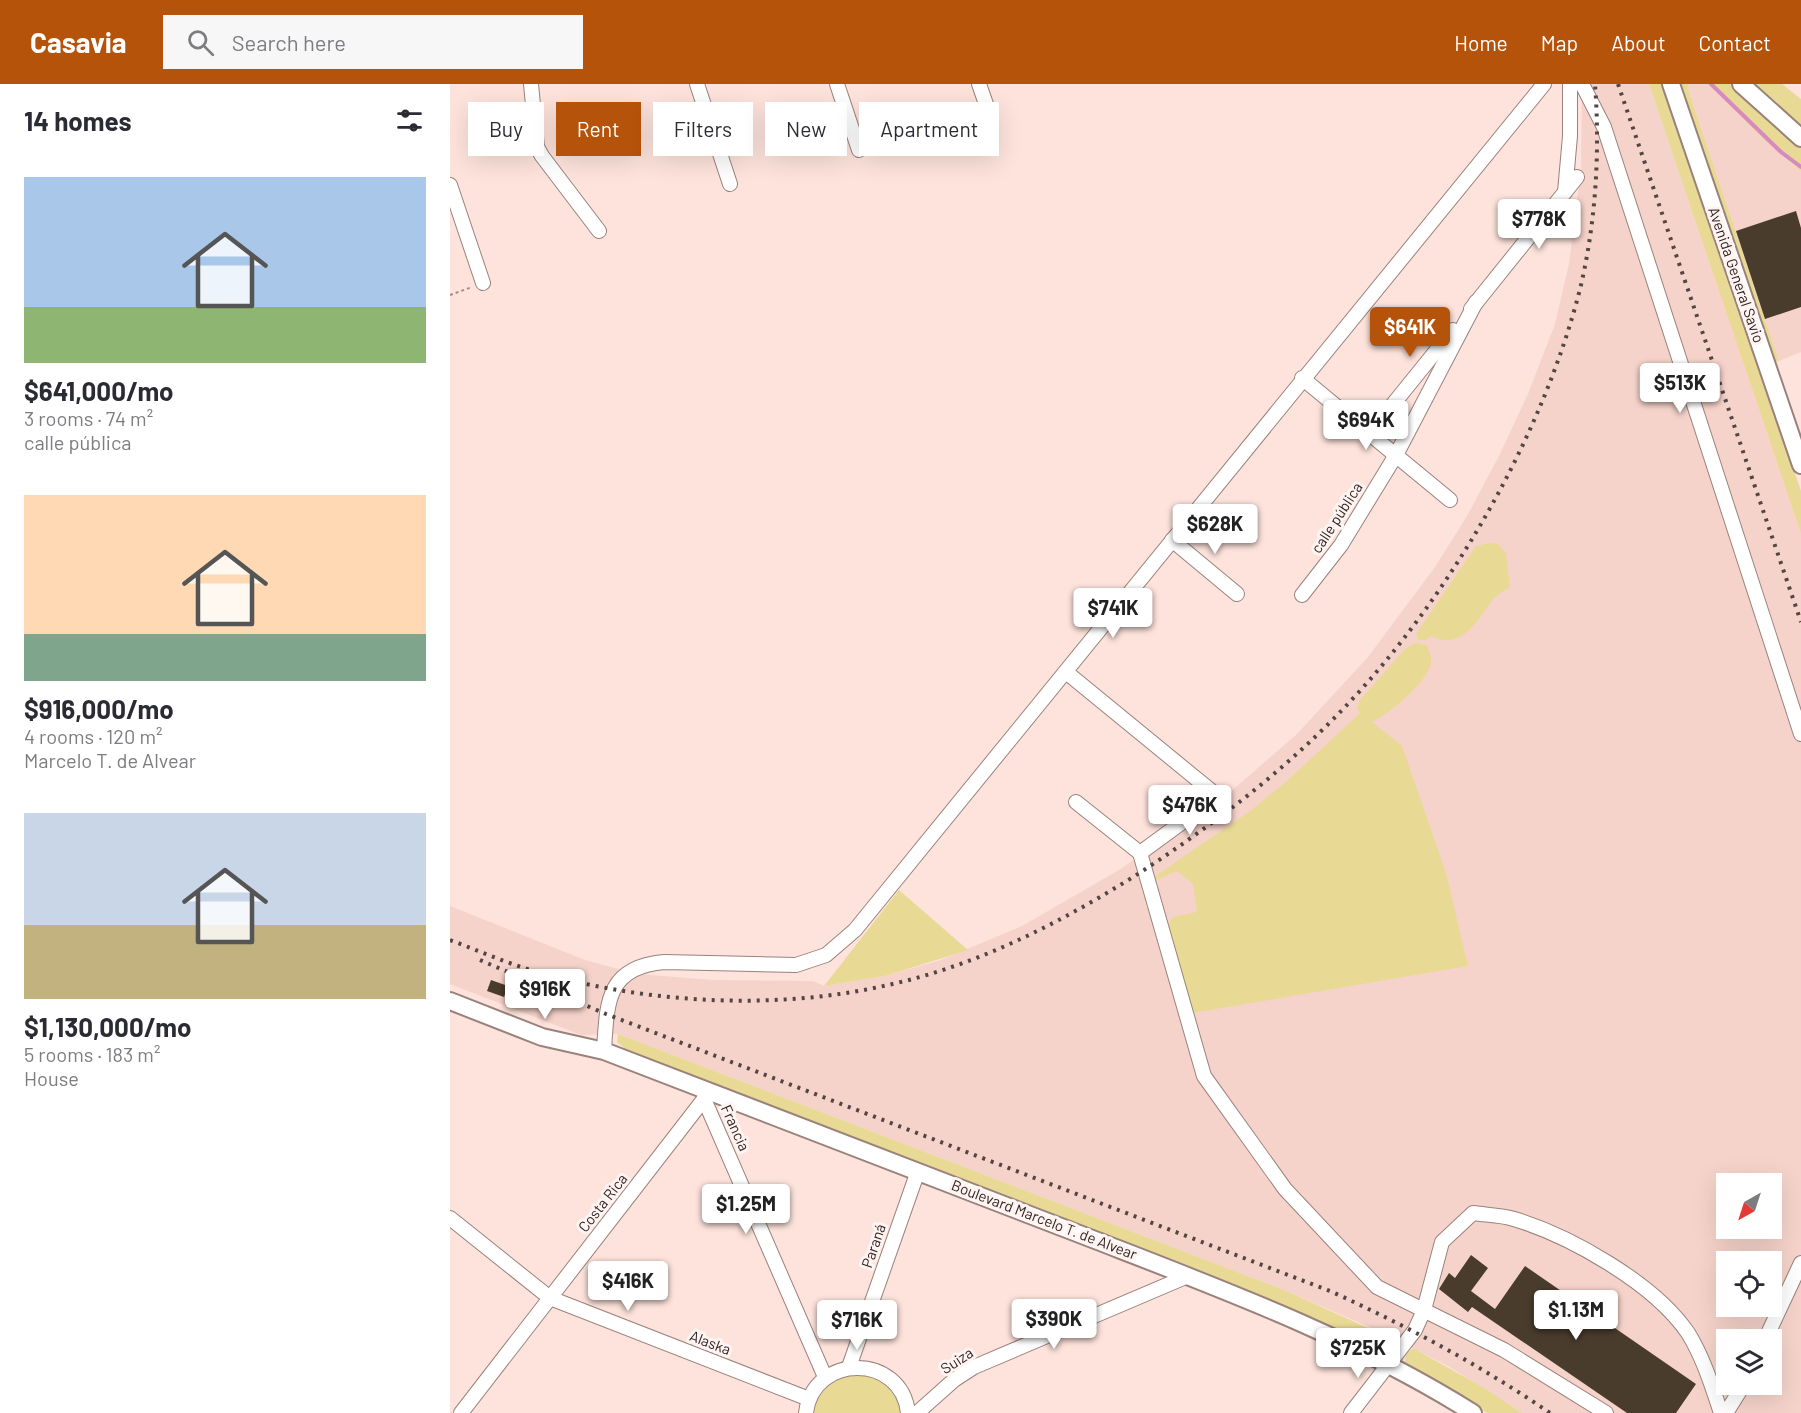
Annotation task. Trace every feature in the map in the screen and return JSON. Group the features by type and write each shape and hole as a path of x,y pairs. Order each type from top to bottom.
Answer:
{"main road":[{"name":"Avenida General Savio","path":"1671,84 1801,465"},
{"path":"1741,84 1801,138"},
{"name":"Boulevard Marcelo T. de Alvear","path":"450,1001 542,1037 604,1051 705,1095 918,1171 1188,1276 1323,1333 1435,1389 1473,1413"}],"street":[{"path":"531,84 537,147 599,231"},
{"path":"697,84 730,184"},
{"path":"837,84 859,150"},
{"path":"979,84 986,102"},
{"path":"604,1051 606,1014 613,988 621,977 637,967 664,962 796,965 818,959 839,946 855,930 1302,378 1544,84"},
{"path":"1565,192 1570,136 1570,84"},
{"path":"1582,84 1604,128 1801,734"},
{"path":"1369,434 1577,177"},
{"path":"450,185 483,283"},
{"name":"calle pública","path":"1302,595 1346,537 1396,455 1476,302"},
{"path":"1302,378 1450,500"},
{"path":"1172,540 1237,594"},
{"path":"1066,672 1215,794 1208,804 1140,853"},
{"path":"1076,802 1140,853 1208,1082 1285,1189 1377,1287 1504,1350 1606,1413"},
{"name":"Costa Rica","path":"461,1413 705,1095"},
{"name":"Francia","path":"705,1095 825,1377"},
{"name":"Paraná","path":"849,1367 918,1171"},
{"path":"1351,1413 1415,1330 1424,1310 1442,1242 1473,1213 1512,1218 1576,1242 1652,1295 1687,1332 1710,1379 1721,1413"},
{"name":"Alaska","path":"450,1218 550,1298 808,1406"},
{"path":"1770,1329 1801,1263"},
{"name":"Suiza","path":"917,1413 954,1380 974,1367 1188,1276"},
{"path":"808,1406 825,1377 849,1367 867,1367 891,1379 902,1393 908,1413"},
{"path":"1726,1413 1737,1395"}],"path":[{"path":"450,295 483,283"}],"shaded area":[{"path":"1582,84 1649,84 1801,534 1801,1413 1522,1413 1448,1366 1381,1332 1284,1290 618,1034 581,1035 450,984 450,906 585,960 637,974 714,980 813,981 824,986 885,976 941,960 1022,926 1119,870 1221,800 1297,734 1368,657 1435,567 1467,516 1528,394 1555,324 1569,264 1581,169"},
{"path":"1649,84 1663,84 1801,491 1801,534"},
{"path":"1680,84 1688,84 1779,361 1775,362"},
{"path":"1688,84 1708,84 1765,141 1801,171 1801,352 1779,361 1689,92"},
{"path":"1708,84 1731,84 1765,118 1801,148 1801,171 1765,141"},
{"path":"1751,84 1782,84 1801,99 1801,130"},
{"path":"1489,543 1498,544 1506,553 1510,587 1494,598 1461,637 1442,640 1431,636 1426,640 1418,640 1416,634 1476,546"},
{"path":"1415,643 1427,645 1431,662 1428,672 1415,689 1388,712 1372,722 1402,746 1446,873 1468,966 1192,1013 1168,927 1172,917 1197,912 1193,884 1177,871 1156,880 1154,877 1250,811 1287,781 1360,713 1357,708 1359,701 1406,648"},
{"path":"899,890 968,950 885,976 824,986"},
{"path":"618,1034 1284,1290 1399,1342 1390,1356 1219,1279 628,1051 617,1042"},
{"path":"1413,1348 1484,1388 1522,1413 1487,1413 1439,1382 1405,1364 1406,1355"},
{"path":"857,1374 874,1379 886,1386 896,1397 902,1413 814,1413 819,1397 829,1386 842,1378"}],"building":[{"path":"1796,211 1801,228 1801,307 1765,319 1736,231"},
{"path":"491,980 508,986 504,997 487,991"},
{"path":"1471,1255 1488,1268 1471,1291 1495,1309 1525,1266 1696,1384 1676,1413 1627,1413 1472,1307 1468,1312 1439,1289 1449,1273 1455,1278"}],"waterway":[{"path":"1711,84 1781,152 1801,167"}],"railway":[{"path":"450,940 521,967 565,979 657,996 751,1001 797,999 843,993 922,976 955,966 1019,940 1081,908 1141,872 1221,816 1297,754 1344,708 1383,664 1421,616 1456,565 1518,455 1565,342 1581,285 1596,185 1595,84"},
{"path":"1618,84 1801,622"},
{"path":"480,960 606,1014 1330,1291 1443,1347 1550,1413"}]}
